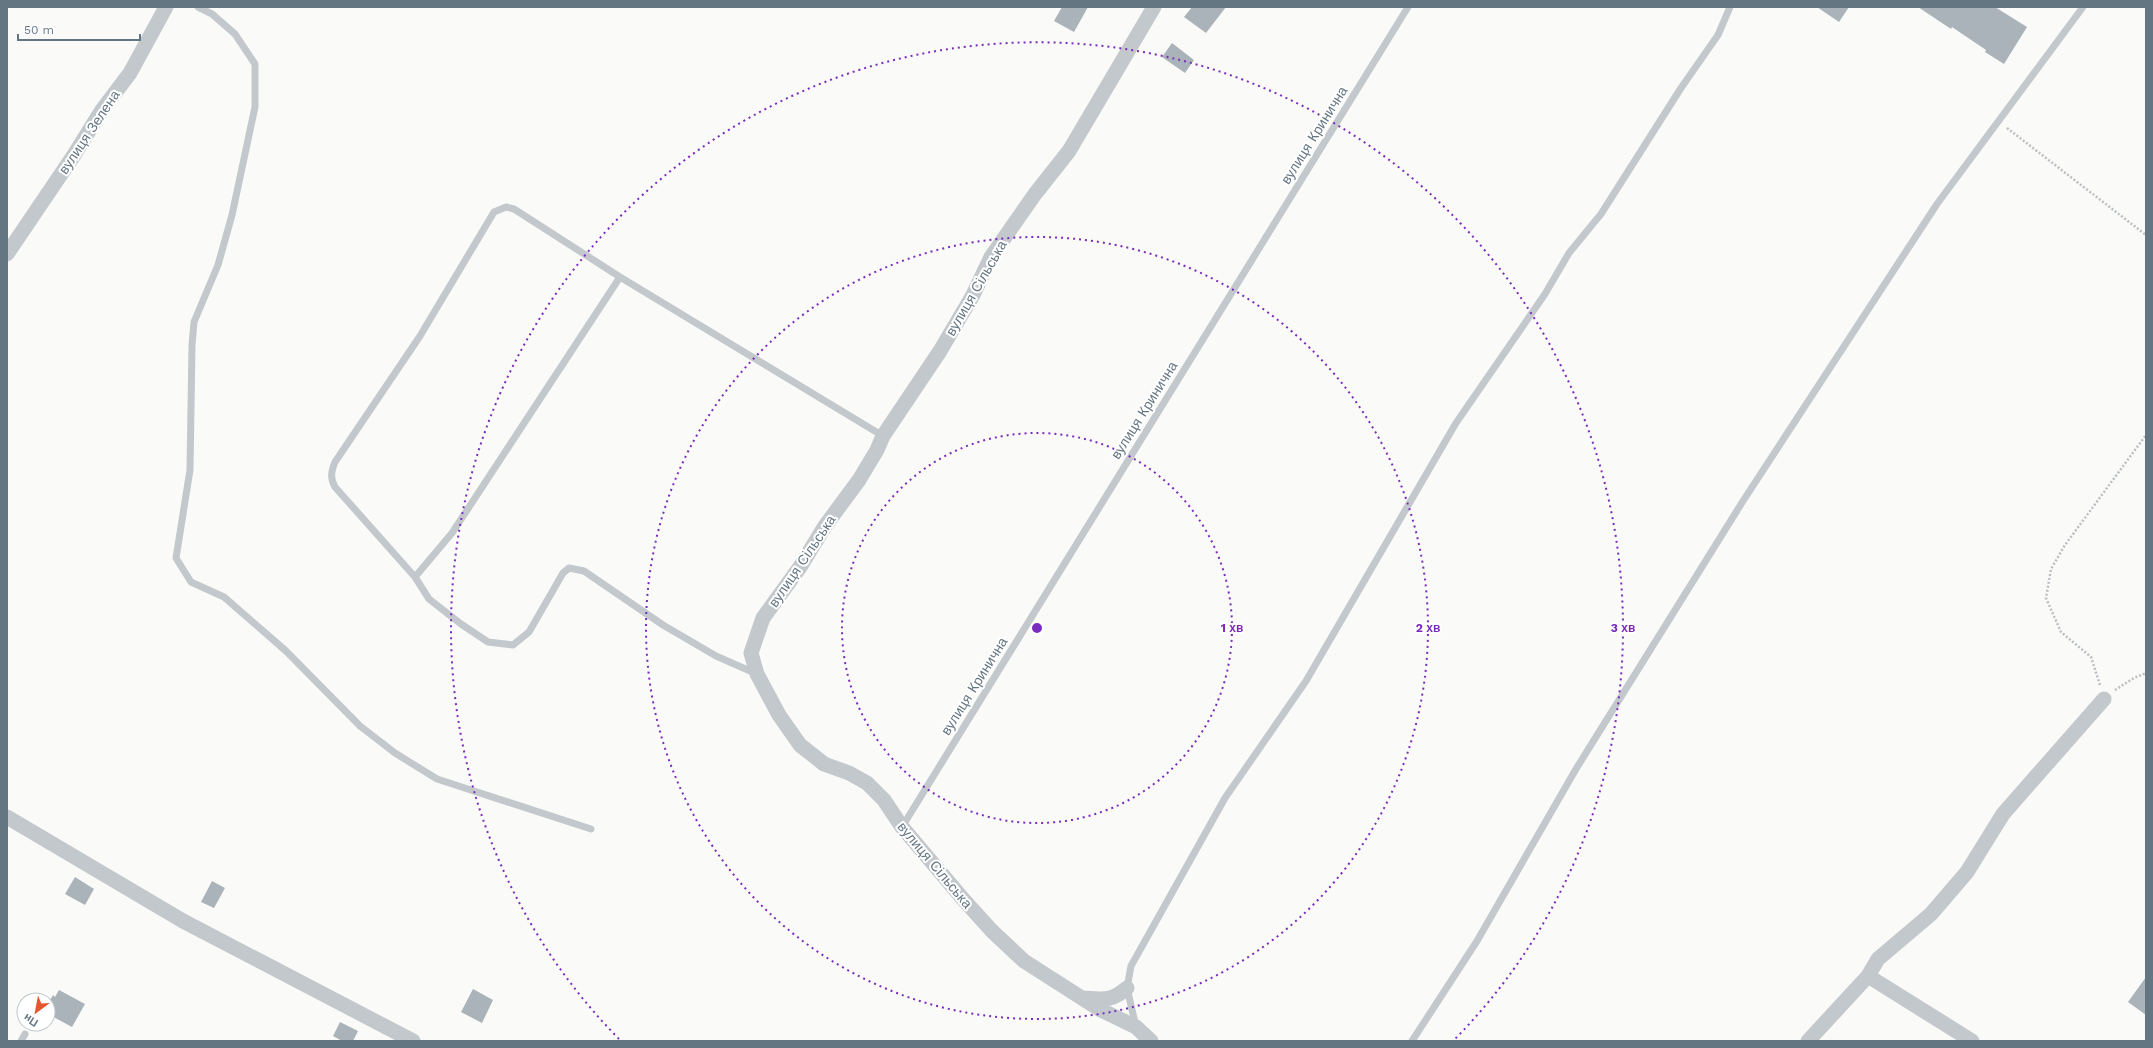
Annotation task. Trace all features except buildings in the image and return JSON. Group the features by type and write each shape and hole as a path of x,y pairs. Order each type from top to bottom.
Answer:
{"street":[{"name":"вулиця Зелена","path":"7,254 74,155 102,110 130,73 166,7"},
{"name":"вулиця Сільська","path":"1151,1041 1136,1027 1082,998 1024,961 992,931 902,827 884,800 867,783 849,773 824,764 800,745 779,715 757,674 751,653 763,618 800,567 825,526 859,480 877,450 883,436 940,351 973,295 992,257 1034,194 1069,151 1154,7"},
{"path":"1808,1041 1868,976 1878,959 1931,914 1947,896 1967,872 2003,814 2104,699"},
{"path":"7,817 183,921 413,1041"},
{"path":"1868,976 1972,1041"},
{"path":"1082,998 1104,999 1117,997 1127,988"}],"lane":[{"path":"198,7 212,14 235,34 255,64 255,108 232,215 218,265 194,322 192,345 190,470 176,558 191,582 224,597 286,651 360,726 395,753 437,779 591,829"},
{"name":"вулиця Кринична","path":"902,827 1408,7"},
{"path":"1136,1027 1127,988 1130,966 1225,798 1306,681 1456,423 1545,294 1569,253 1602,214 1681,88 1718,35 1730,7"},
{"path":"1412,1041 1477,941 1576,769 1738,508 1937,204 2083,7"},
{"path":"757,674 716,656 662,625 584,571 570,568 563,573 529,632 513,645 488,642 461,624 429,599 415,578 335,487 332,480 331,471 335,462 420,336 494,212 506,207 514,209 620,277 883,436"},
{"path":"415,578 452,532 620,277"},
{"path":"21,1041 25,1034"}],"path":[{"path":"1998,121 2066,176 2146,235"},
{"path":"2146,435 2065,545 2051,569 2046,598 2061,632 2092,657 2104,699 2125,683 2146,674"}]}
